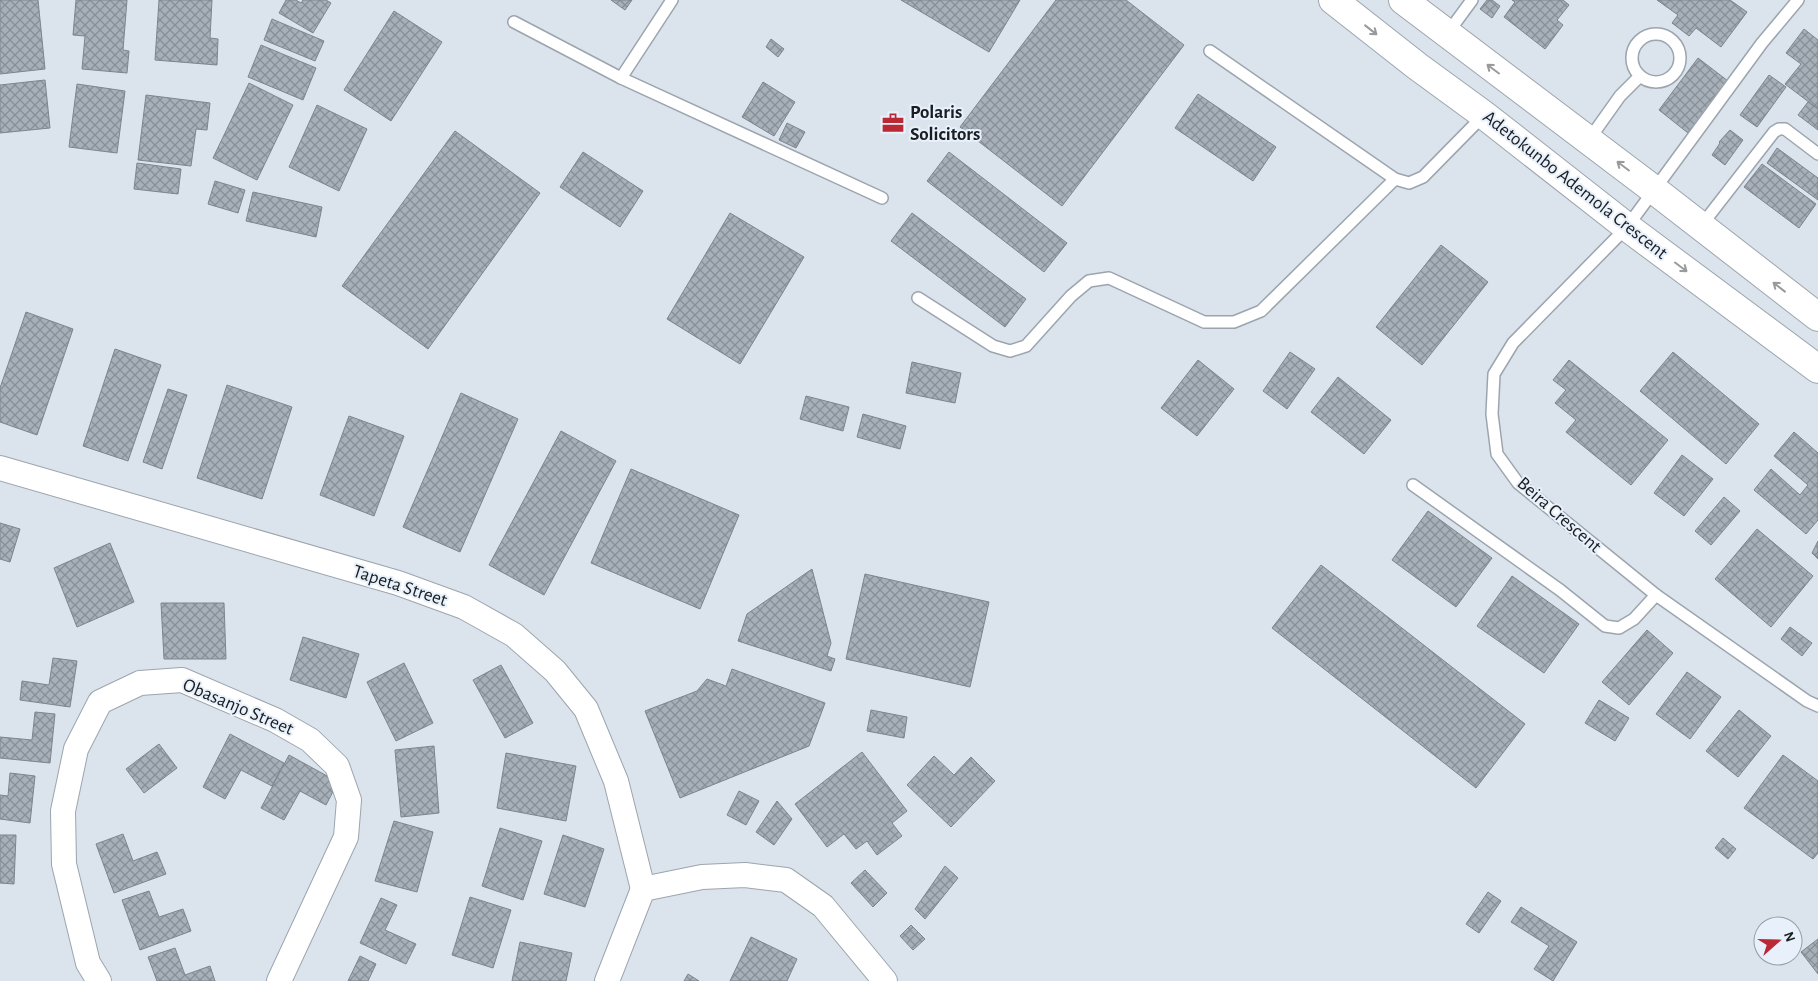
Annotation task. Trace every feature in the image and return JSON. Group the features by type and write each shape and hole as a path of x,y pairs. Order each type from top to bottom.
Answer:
{"main road":[{"name":"Adetokunbo Ademola Crescent","path":"1333,0 1627,227 1818,368"},
{"path":"1403,0 1654,189 1818,317"}],"street":[{"name":"Tapeta Street","path":"0,468 398,583 464,607 514,635 555,671 586,709 616,781 643,889"},
{"name":"Obasanjo Street","path":"99,981 88,963 64,864 63,811 76,749 100,702 140,683 182,680 274,720 310,740 337,766 349,800 346,837 279,981"},
{"path":"607,981 643,889 702,877 745,875 786,880 823,906 885,981"}],"lane":[{"path":"621,78 672,0"},
{"path":"1447,34 1472,0"},
{"name":"Beira Crescent","path":"1798,0 1762,44 1627,227 1513,344 1494,374 1492,414 1497,454 1518,483 1656,595 1807,701 1818,706"},
{"path":"514,22 621,78 882,198"},
{"path":"1662,33 1673,39 1680,50 1680,63 1674,75 1664,82 1651,82 1640,76 1633,65 1632,52 1638,41 1649,34 1662,33"},
{"path":"1210,51 1395,180 1409,183 1423,177 1484,115"},
{"path":"1588,140 1620,96 1640,76"},
{"path":"1701,226 1774,132 1785,129 1818,154"},
{"path":"918,298 993,346 1010,351 1026,346 1071,296 1089,281 1109,278 1204,322 1234,322 1261,311 1395,180"},
{"path":"1413,485 1560,590 1605,626 1619,628 1634,619 1656,595"}],"building":[{"path":"0,0 38,0 45,69 0,74"},
{"path":"76,0 127,0 123,50 129,51 127,73 82,69 85,36 73,35"},
{"path":"159,0 212,0 210,38 218,39 217,65 155,60"},
{"path":"286,0 296,0 301,3 303,0 326,0 331,3 313,33 279,13"},
{"path":"611,0 632,0 625,10"},
{"path":"901,0 1020,0 989,52"},
{"path":"1056,0 1126,0 1184,45 1062,206 960,127"},
{"path":"1487,0 1492,0 1500,6 1492,18 1480,9"},
{"path":"1512,0 1563,0 1569,5 1557,20 1563,25 1545,49 1504,17 1515,2"},
{"path":"1657,0 1730,0 1747,12 1721,47 1696,28 1689,36 1672,23 1678,15"},
{"path":"394,11 442,42 391,121 344,90"},
{"path":"272,19 324,41 315,61 264,40"},
{"path":"1804,29 1818,40 1818,109 1785,84 1801,64 1786,53"},
{"path":"771,39 784,49 778,57 766,47"},
{"path":"261,45 316,68 303,100 248,77"},
{"path":"1698,58 1728,81 1688,133 1659,110"},
{"path":"1769,75 1786,87 1757,127 1740,115"},
{"path":"45,80 50,128 0,133 0,85"},
{"path":"763,82 795,102 774,136 742,117"},
{"path":"249,83 293,105 257,180 213,158"},
{"path":"77,84 125,91 117,153 69,147"},
{"path":"1198,94 1276,147 1253,181 1175,128"},
{"path":"146,95 210,103 207,130 196,129 191,166 138,160"},
{"path":"1808,102 1818,109 1818,130 1798,115"},
{"path":"317,105 367,129 339,191 289,167"},
{"path":"787,123 805,132 796,148 779,140"},
{"path":"1730,130 1743,140 1725,165 1712,155 1719,142"},
{"path":"455,131 540,193 428,349 342,286"},
{"path":"1777,148 1818,178 1818,200 1767,163"},
{"path":"583,152 643,191 620,227 560,187"},
{"path":"949,152 1067,243 1044,272 927,181"},
{"path":"137,163 181,169 178,194 134,189"},
{"path":"1762,164 1816,204 1799,228 1744,187"},
{"path":"215,181 245,190 238,213 208,204"},
{"path":"253,192 322,207 316,237 246,221"},
{"path":"730,213 804,257 740,364 667,319"},
{"path":"912,213 1026,299 1005,327 891,241"},
{"path":"1441,245 1488,282 1422,365 1376,327"},
{"path":"26,312 73,329 37,435 0,422 0,388"},
{"path":"115,349 161,365 128,461 83,446"},
{"path":"1290,352 1315,369 1287,409 1263,391"},
{"path":"1673,352 1759,424 1726,464 1640,391"},
{"path":"1198,360 1234,389 1197,436 1161,408"},
{"path":"1569,360 1668,440 1631,485 1566,432 1576,420 1555,403 1566,390 1553,380"},
{"path":"912,362 961,373 955,403 906,393"},
{"path":"1338,377 1391,420 1364,454 1311,412"},
{"path":"227,385 292,407 262,499 197,478"},
{"path":"168,389 187,395 162,469 143,462"},
{"path":"461,393 518,419 460,552 403,527"},
{"path":"806,396 849,407 843,431 800,419"},
{"path":"863,414 906,426 900,449 857,437"},
{"path":"349,416 404,436 374,516 320,495"},
{"path":"561,431 616,461 544,595 489,565"},
{"path":"1794,432 1818,453 1818,520 1806,534 1754,490 1771,469 1800,495 1808,485 1774,456"},
{"path":"1682,455 1713,479 1684,516 1654,493"},
{"path":"631,469 739,515 700,609 591,563"},
{"path":"1724,497 1740,511 1711,545 1695,531"},
{"path":"1428,511 1492,558 1456,607 1392,560"},
{"path":"0,523 20,529 10,562 0,559"},
{"path":"1757,529 1813,576 1771,627 1715,579"},
{"path":"1818,541 1818,559 1812,553"},
{"path":"110,543 134,602 77,627 54,568"},
{"path":"1321,565 1525,724 1476,788 1272,628"},
{"path":"812,569 831,643 827,656 835,659 831,671 738,641 747,614"},
{"path":"865,574 989,602 970,687 846,659"},
{"path":"1512,576 1579,624 1544,673 1477,626"},
{"path":"161,603 224,603 226,659 164,659"},
{"path":"1790,627 1812,643 1802,656 1781,639"},
{"path":"1647,630 1673,653 1629,705 1602,682"},
{"path":"303,637 359,654 346,698 290,680"},
{"path":"53,658 77,661 70,707 20,700 22,681 49,685"},
{"path":"404,663 433,723 396,741 367,682"},
{"path":"501,665 533,723 505,738 473,680"},
{"path":"732,669 825,703 809,746 680,798 645,711 697,691 707,679 726,686"},
{"path":"1687,672 1721,697 1690,739 1656,714"},
{"path":"1599,700 1629,718 1615,741 1585,723"},
{"path":"871,710 907,717 904,738 867,731"},
{"path":"1739,710 1771,736 1738,777 1706,751"},
{"path":"35,712 55,714 50,763 0,758 0,737 32,740"},
{"path":"230,734 284,763 272,786 241,770 225,799 203,787"},
{"path":"159,744 177,768 144,793 126,769"},
{"path":"434,746 439,813 401,817 395,750"},
{"path":"862,752 907,811 892,823 902,836 877,855 867,841 856,849 844,834 827,847 795,804"},
{"path":"506,753 576,766 566,821 497,808"},
{"path":"289,755 338,782 326,805 300,791 284,820 261,808"},
{"path":"1783,755 1818,781 1818,853 1813,859 1744,808"},
{"path":"934,756 954,775 971,757 995,781 951,827 907,785"},
{"path":"10,773 35,776 30,823 0,819 0,795 8,796"},
{"path":"739,791 759,801 746,825 727,815"},
{"path":"777,801 792,819 774,845 756,832"},
{"path":"394,821 433,832 417,892 375,881"},
{"path":"500,828 542,841 523,900 482,886"},
{"path":"123,834 133,861 157,852 166,874 114,893 96,844"},
{"path":"0,835 16,835 14,884 0,883"},
{"path":"563,835 604,849 585,907 544,894"},
{"path":"1723,838 1736,849 1728,859 1715,848"},
{"path":"945,866 958,878 925,919 915,909"},
{"path":"865,870 887,893 873,907 851,883"},
{"path":"149,891 159,917 183,909 191,931 140,950 122,900"},
{"path":"1488,892 1501,901 1479,933 1466,924"},
{"path":"470,897 511,910 493,968 452,955"},
{"path":"381,898 397,905 385,930 416,944 406,964 360,943"},
{"path":"1521,907 1577,942 1553,981 1534,969 1549,946 1511,922"},
{"path":"911,925 925,939 913,950 900,936"},
{"path":"751,937 797,959 787,981 730,981"},
{"path":"1818,939 1818,974 1803,955 1803,950"},
{"path":"520,942 572,953 566,981 512,981"},
{"path":"175,948 185,975 210,966 215,981 157,981 148,957"},
{"path":"360,956 376,964 368,981 348,981"},
{"path":"688,974 699,981 684,981"}],"place":[{"name":"Polaris Solicitors","path":"893,123"}]}
